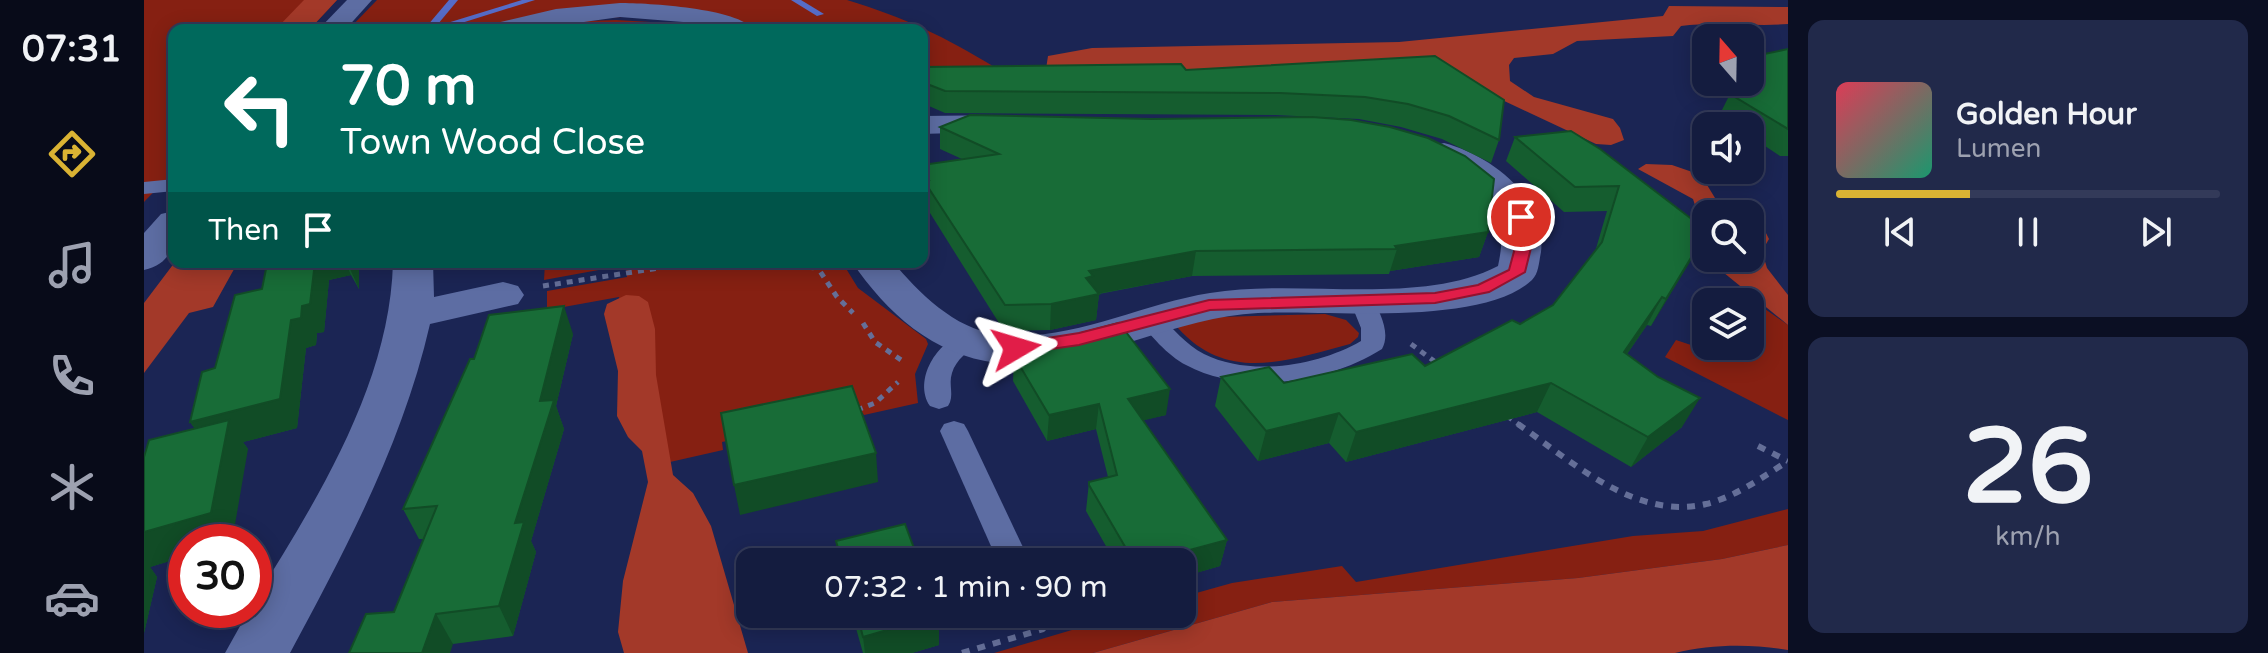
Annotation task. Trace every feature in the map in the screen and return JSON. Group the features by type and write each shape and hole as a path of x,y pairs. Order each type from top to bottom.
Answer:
{"street":[{"path":"337,24 360,0"},
{"path":"525,24 563,16 620,12 678,15 722,24"},
{"path":"928,125 1049,124"},
{"path":"876,268 888,284 935,323 965,341 999,349 1034,348 1079,339 1149,318 1209,305 1435,298 1483,289 1517,272 1524,244 1521,217 1503,191 1451,157 1417,142"},
{"path":"144,258 168,229"},
{"path":"257,653 350,484 388,388 411,315 413,268"},
{"path":"411,315 503,295"}],"lane":[{"path":"144,188 168,186"},
{"path":"1149,318 1182,352 1197,361 1220,370 1281,374 1358,355 1373,344 1373,328 1362,301"},
{"path":"939,400 935,385 937,373 951,353 965,341"},
{"path":"954,431 1008,548"}],"path":[{"path":"548,285 659,268"},
{"path":"797,268 816,268"},
{"path":"854,411 889,394 900,380 905,363"},
{"path":"1758,446 1788,461"},
{"path":"962,653 1043,628"}],"shaded area":[{"path":"144,0 337,0 315,24 168,24 168,177 144,202"},
{"path":"304,0 337,0 315,24 281,24"},
{"path":"377,0 847,0 912,24 740,24 707,14 511,21 501,24 354,24"},
{"path":"1669,6 1788,7 1788,24 1692,24 1681,26 1673,36 1577,41 1553,54 1514,58 1509,65 1510,81 1534,97 1613,119 1624,140 1611,145 1596,144 1481,90 1046,69 1048,56 1092,48 1399,42 1663,16"},
{"path":"616,20 673,24 565,24"},
{"path":"928,31 960,47 996,68 928,69"},
{"path":"1646,164 1672,165 1692,172 1692,184 1706,184 1719,200 1693,200 1638,169"},
{"path":"1764,229 1769,239 1764,248"},
{"path":"1764,258 1767,268 1788,295 1788,325 1764,305 1764,288 1743,288 1723,272 1764,272"},
{"path":"170,268 235,268 213,307 189,313 144,373 144,303"},
{"path":"545,268 610,268 544,280"},
{"path":"626,268 846,268 858,288 926,339 928,344 915,374 918,403 864,415 861,411 722,442 723,450 648,467 619,297 547,310 547,291 627,277"},
{"path":"626,295 639,296 648,302 655,329 656,375 673,475 693,493 711,526 736,612 736,628 741,628 748,653 624,653 618,632 623,581 648,482 642,451 628,437 617,416 618,371 604,314 607,304"},
{"path":"1764,309 1788,325 1788,420 1665,357 1676,340 1692,345 1692,360 1764,360"},
{"path":"1325,314 1346,320 1359,333 1358,337 1350,344 1282,361 1238,362 1217,356 1197,345 1178,328 1178,325 1219,317"},
{"path":"1788,509 1788,545 1722,559 1578,578 1272,602 1196,624 1196,593 1232,583 1342,566 1356,582 1633,536 1703,531"},
{"path":"1788,545 1788,650 1732,646 1675,653 1093,653 1181,628 1196,628 1196,624 1272,602 1578,578 1722,559"},
{"path":"1079,628 1181,628 1093,653 994,653"}],"building":[{"path":"1788,49 1788,129 1733,96 1764,96 1764,54"},
{"path":"1435,56 1504,100 1499,140 1449,116 1408,104 1365,97 1280,93 945,91 928,84 928,67 1181,64 1186,70"},
{"path":"970,115 1151,119 1312,117 1390,127 1428,138 1465,156 1494,179 1488,232 1395,246 1397,249 1196,251 1089,271 1093,276 1086,278 1099,294 1051,304 1005,305 928,187 928,164 999,154 940,127"},
{"path":"1571,131 1600,149 1692,219 1692,256 1666,299 1662,297 1624,352 1658,377 1700,398 1648,437 1551,383 1356,432 1339,413 1266,431 1221,377 1269,367 1284,383 1412,354 1425,366 1512,320 1520,324 1553,305 1602,242 1619,186 1575,187 1515,137"},
{"path":"314,268 310,304 302,306 301,318 291,320 280,399 190,422 202,372 215,368 235,295 262,289 266,269"},
{"path":"564,306 540,401 554,400 515,523 524,522 499,606 436,614 422,653 349,653 366,614 394,612 437,506 403,509 470,359 474,359 489,315"},
{"path":"1119,323 1170,389 1128,399 1227,540 1196,548 1126,548 1089,485 1089,482 1117,475 1099,404 1049,415 1014,356 1034,351 1027,341 1070,336"},
{"path":"852,386 876,453 734,485 721,413"},
{"path":"229,420 211,513 144,532 144,457 149,440"},
{"path":"905,524 914,548 838,548 836,541"},
{"path":"861,628 894,628 863,637"}],"waterway":[{"path":"433,24 454,0"},
{"path":"449,24 531,0"},
{"path":"795,0 820,14"}],"route":[{"path":"1016,348 1034,348 1079,339 1149,318 1209,305 1435,298 1483,289 1517,272 1524,244 1521,217"}]}
